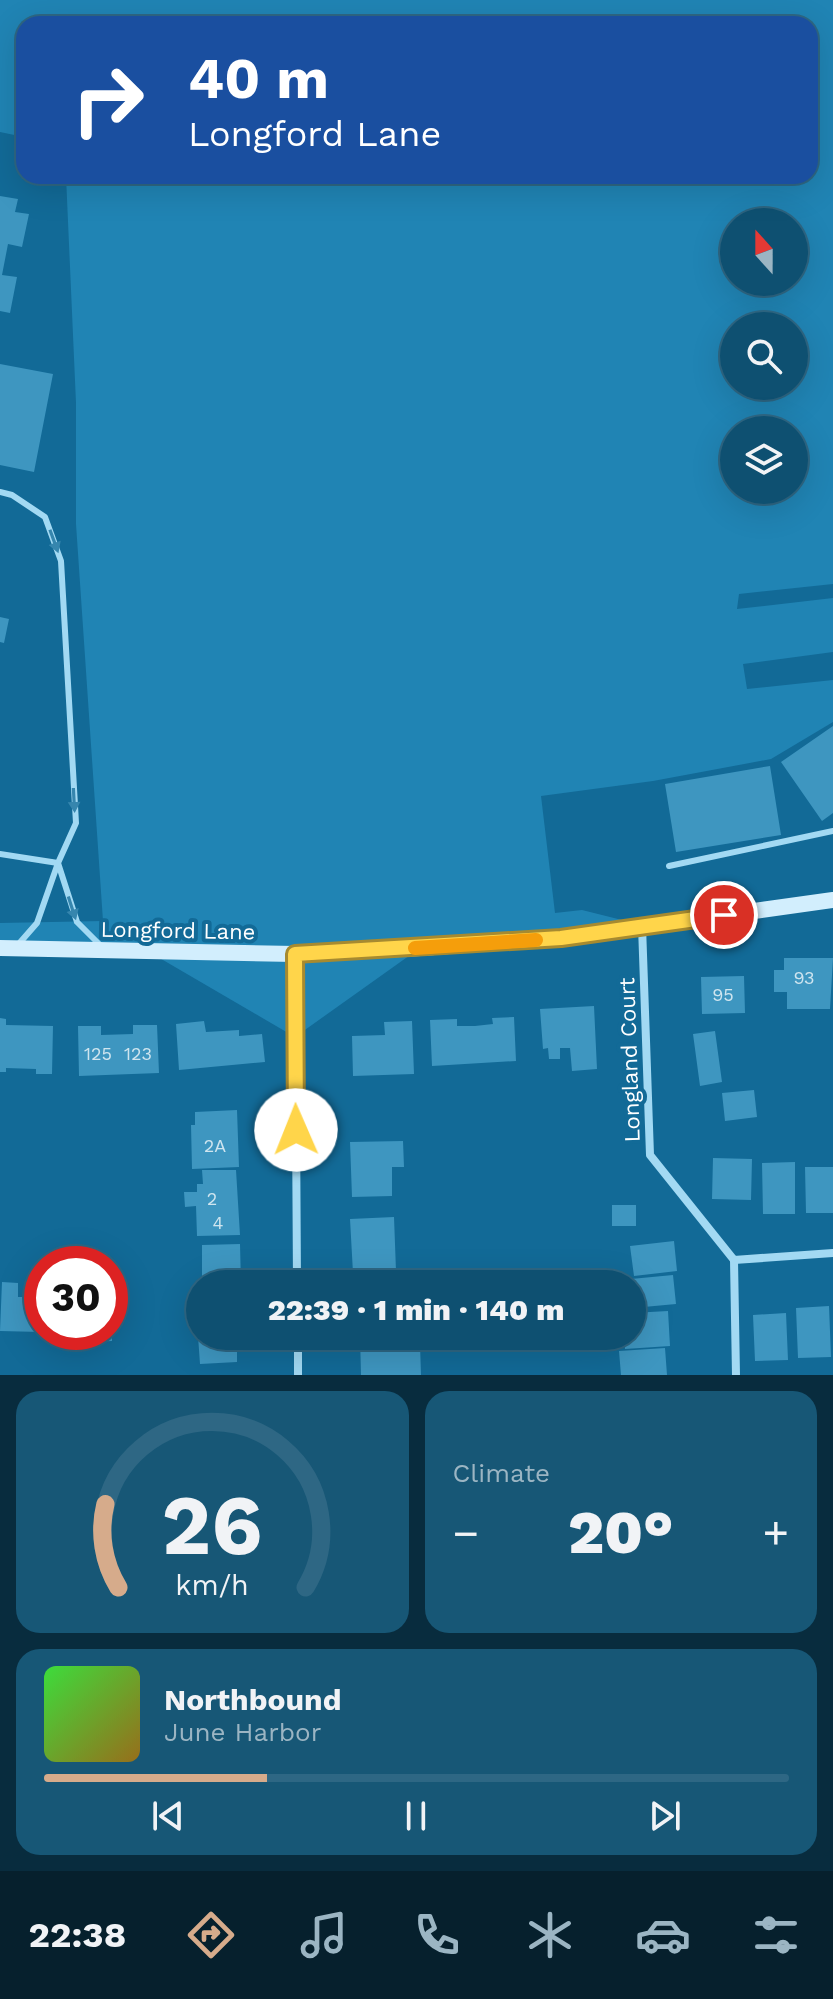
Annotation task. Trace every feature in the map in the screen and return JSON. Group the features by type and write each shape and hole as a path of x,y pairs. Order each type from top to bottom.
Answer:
{"street":[{"name":"Longford Lane","path":"7,948 295,954 561,938 833,900"},
{"name":"Longland Court","path":"642,925 650,1155 734,1260"},
{"path":"295,954 297,1270"},
{"path":"736,1375 734,1260 833,1253"},
{"path":"298,1350 298,1375"}],"lane":[{"path":"0,492 12,495 45,517 61,561 76,823 37,923 7,948"},
{"path":"669,866 833,831"},
{"path":"0,854 58,863"},
{"path":"58,863 77,922 105,951"}],"shaded area":[{"path":"0,0 833,0 833,584 739,594 737,609 833,598 833,652 743,664 747,689 833,680 833,722 771,759 653,781 541,796 555,913 582,910 642,925 420,948 295,1037 151,953 0,948 0,923 103,921 76,524 76,403 66,184 818,184 818,16 16,16 16,135 0,132"}],"building":[{"path":"0,196 18,199 15,212 29,214 22,247 8,244 2,275 17,277 10,313 0,311"},
{"path":"0,364 53,374 34,472 0,465"},
{"path":"0,617 9,619 4,643 0,642"},
{"path":"833,726 833,813 822,821 781,762"},
{"path":"770,766 781,835 676,852 665,784"},
{"path":"784,958 833,958 830,1009 787,1009 787,992 774,992 774,970 784,970"},
{"path":"744,976 745,1013 702,1014 701,977"},
{"path":"594,1006 597,1069 572,1071 570,1048 560,1048 560,1059 549,1059 548,1048 543,1049 540,1009"},
{"path":"514,1017 516,1061 432,1066 430,1020 457,1019 457,1026 475,1026 493,1024 492,1018"},
{"path":"0,1018 6,1019 6,1025 53,1026 52,1074 36,1074 36,1069 6,1068 6,1072 0,1072"},
{"path":"204,1021 206,1032 239,1030 239,1036 262,1034 265,1062 179,1070 176,1024"},
{"path":"412,1021 414,1074 353,1076 352,1036 385,1035 384,1022"},
{"path":"133,1025 157,1025 159,1073 79,1076 78,1026 101,1026 101,1035 133,1034"},
{"path":"715,1031 722,1082 700,1086 693,1034"},
{"path":"754,1090 757,1117 725,1121 722,1093"},
{"path":"237,1110 239,1167 192,1169 191,1125 195,1125 195,1112"},
{"path":"403,1141 404,1167 392,1167 392,1196 352,1197 350,1142"},
{"path":"713,1158 752,1159 751,1200 712,1199"},
{"path":"795,1162 795,1214 763,1214 762,1163"},
{"path":"805,1167 833,1167 833,1213 806,1213"},
{"path":"202,1170 236,1170 240,1235 197,1236 196,1206 185,1207 184,1192 197,1192 197,1184 203,1184"},
{"path":"612,1205 636,1205 636,1226 612,1226"},
{"path":"394,1217 396,1270 353,1270 350,1219"},
{"path":"674,1241 677,1271 646,1275 646,1270 633,1270 630,1246"},
{"path":"240,1244 241,1270 202,1270 202,1245"},
{"path":"673,1275 676,1304 646,1307 646,1278"},
{"path":"2,1282 18,1283 18,1297 24,1297 24,1332 0,1331"},
{"path":"829,1306 831,1357 798,1358 796,1308"},
{"path":"668,1311 670,1346 646,1348 646,1312"},
{"path":"786,1313 788,1360 755,1361 753,1315"},
{"path":"665,1348 667,1375 621,1375 619,1351"},
{"path":"199,1350 247,1350 237,1351 237,1362 200,1364"},
{"path":"360,1350 420,1350 421,1375 361,1375"}],"slow traffic":[{"path":"415,948 536,940"}],"route":[{"path":"296,1130 295,954 561,938 724,915"}]}
